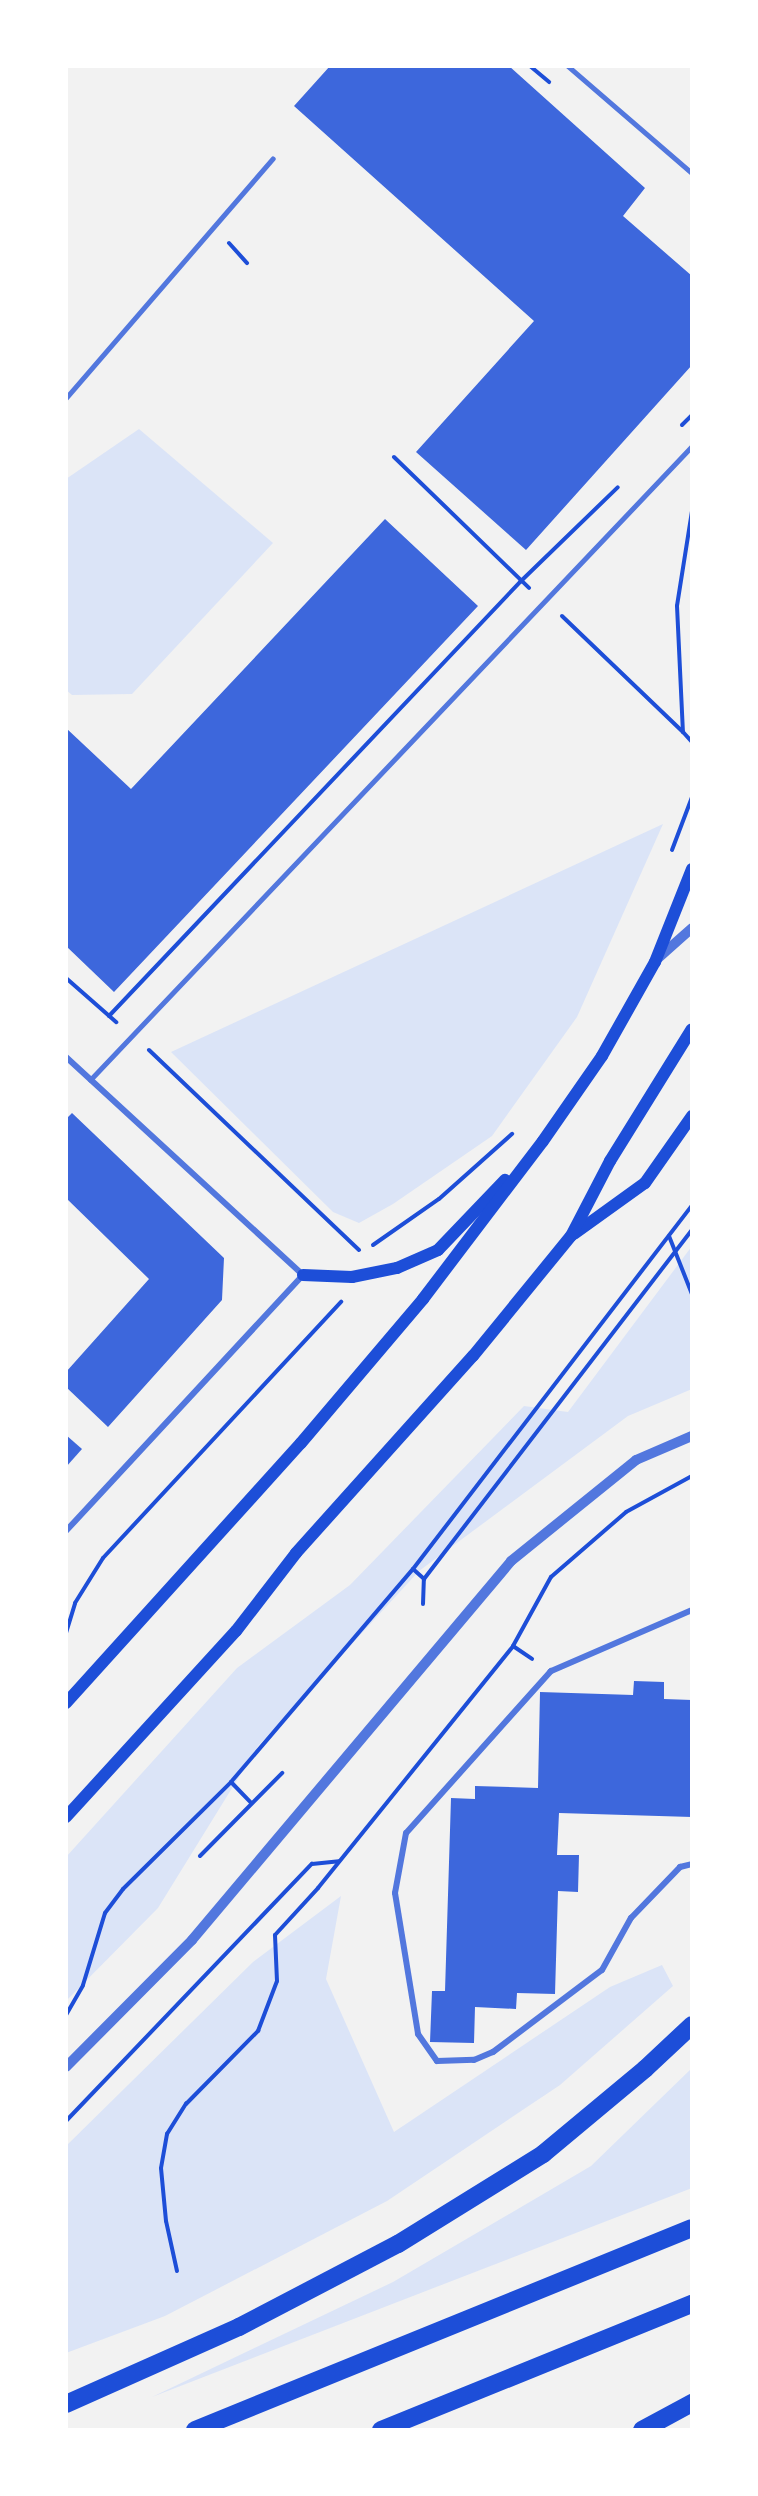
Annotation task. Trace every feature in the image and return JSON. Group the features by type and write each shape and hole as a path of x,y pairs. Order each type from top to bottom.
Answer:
{"highway":[{"path":"66,2404 239,2327 398,2244 543,2154 645,2069 692,2025"},
{"path":"195,2430 692,2228"},
{"path":"381,2430 692,2304"},
{"path":"642,2430 692,2403"}],"main road":[{"path":"66,1703 301,1443 393,1335 543,1141 602,1056 655,962 692,868"},
{"path":"66,1817 236,1631 296,1553 473,1356 571,1236 610,1161 692,1029"},
{"path":"571,1236 645,1183 692,1116"},
{"path":"303,1275 352,1277 397,1268 438,1250 543,1141"}],"street":[{"path":"655,962 692,928"},
{"path":"66,1058 303,1275 66,1531"},
{"path":"66,2067 192,1940 512,1561 636,1460 692,1436"},
{"path":"692,1610 551,1671 406,1833 395,1893 417,2034 437,2061 474,2060 493,2052 602,1970 631,1918 680,1868 692,1864"}],"lane":[{"path":"568,66 692,173"},
{"path":"66,398 272,159"},
{"path":"90,1080 135,1037 692,446"}],"path":[{"path":"227,241 248,262"},
{"path":"675,432 692,416"},
{"path":"394,457 520,582 546,600 692,742"},
{"path":"109,1016 520,582 623,482"},
{"path":"683,732 678,606 692,512"},
{"path":"671,853 692,797"},
{"path":"66,978 135,1037 362,1252"},
{"path":"66,1633 75,1603 103,1558 342,1301 362,1252 439,1199 519,1128"},
{"path":"66,2015 83,1985 105,1913 123,1889 231,1782 413,1569 692,1206"},
{"path":"423,1604 424,1579 692,1230"},
{"path":"669,1236 692,1294"},
{"path":"177,2271 166,2221 160,2168 167,2134 186,2104 258,2031 277,1981 274,1935 340,1861 513,1646 551,1577 626,1512 692,1476"},
{"path":"413,1569 424,1579"},
{"path":"66,1607 75,1603"},
{"path":"200,1856 250,1802 282,1773"},
{"path":"231,1782 250,1802"},
{"path":"66,2121 312,1864 340,1861"}],"shaded area":[{"path":"139,429 273,543 132,694 72,695 66,690 66,479"},
{"path":"663,824 577,1017 492,1136 393,1204 359,1223 333,1212 171,1052"},
{"path":"692,1246 692,1389 628,1416 419,1571 258,1746 158,1908 66,2001 66,1857 237,1668 350,1585 524,1406 568,1412"},
{"path":"341,1896 326,1979 394,2132 610,1987 662,1965 673,1986 560,2085 387,2201 165,2316 66,2353 66,2146 253,1962"},
{"path":"692,2068 692,2188 152,2397 393,2282 591,2166"}],"building":[{"path":"330,66 509,66 645,188 623,216 692,276 692,365 526,550 416,452 534,321 294,106"},
{"path":"385,519 478,606 114,992 66,946 66,728 131,789"},
{"path":"72,1113 224,1258 222,1300 108,1427 66,1387 66,1372 149,1279 66,1198 66,1119"},
{"path":"66,1435 82,1449 66,1467"},
{"path":"634,1681 664,1682 664,1699 692,1700 692,1817 559,1813 557,1855 579,1855 578,1892 558,1891 555,1994 517,1993 516,2009 475,2007 474,2043 430,2042 432,1991 445,1991 451,1798 475,1799 475,1786 538,1788 540,1692 633,1695"}]}
